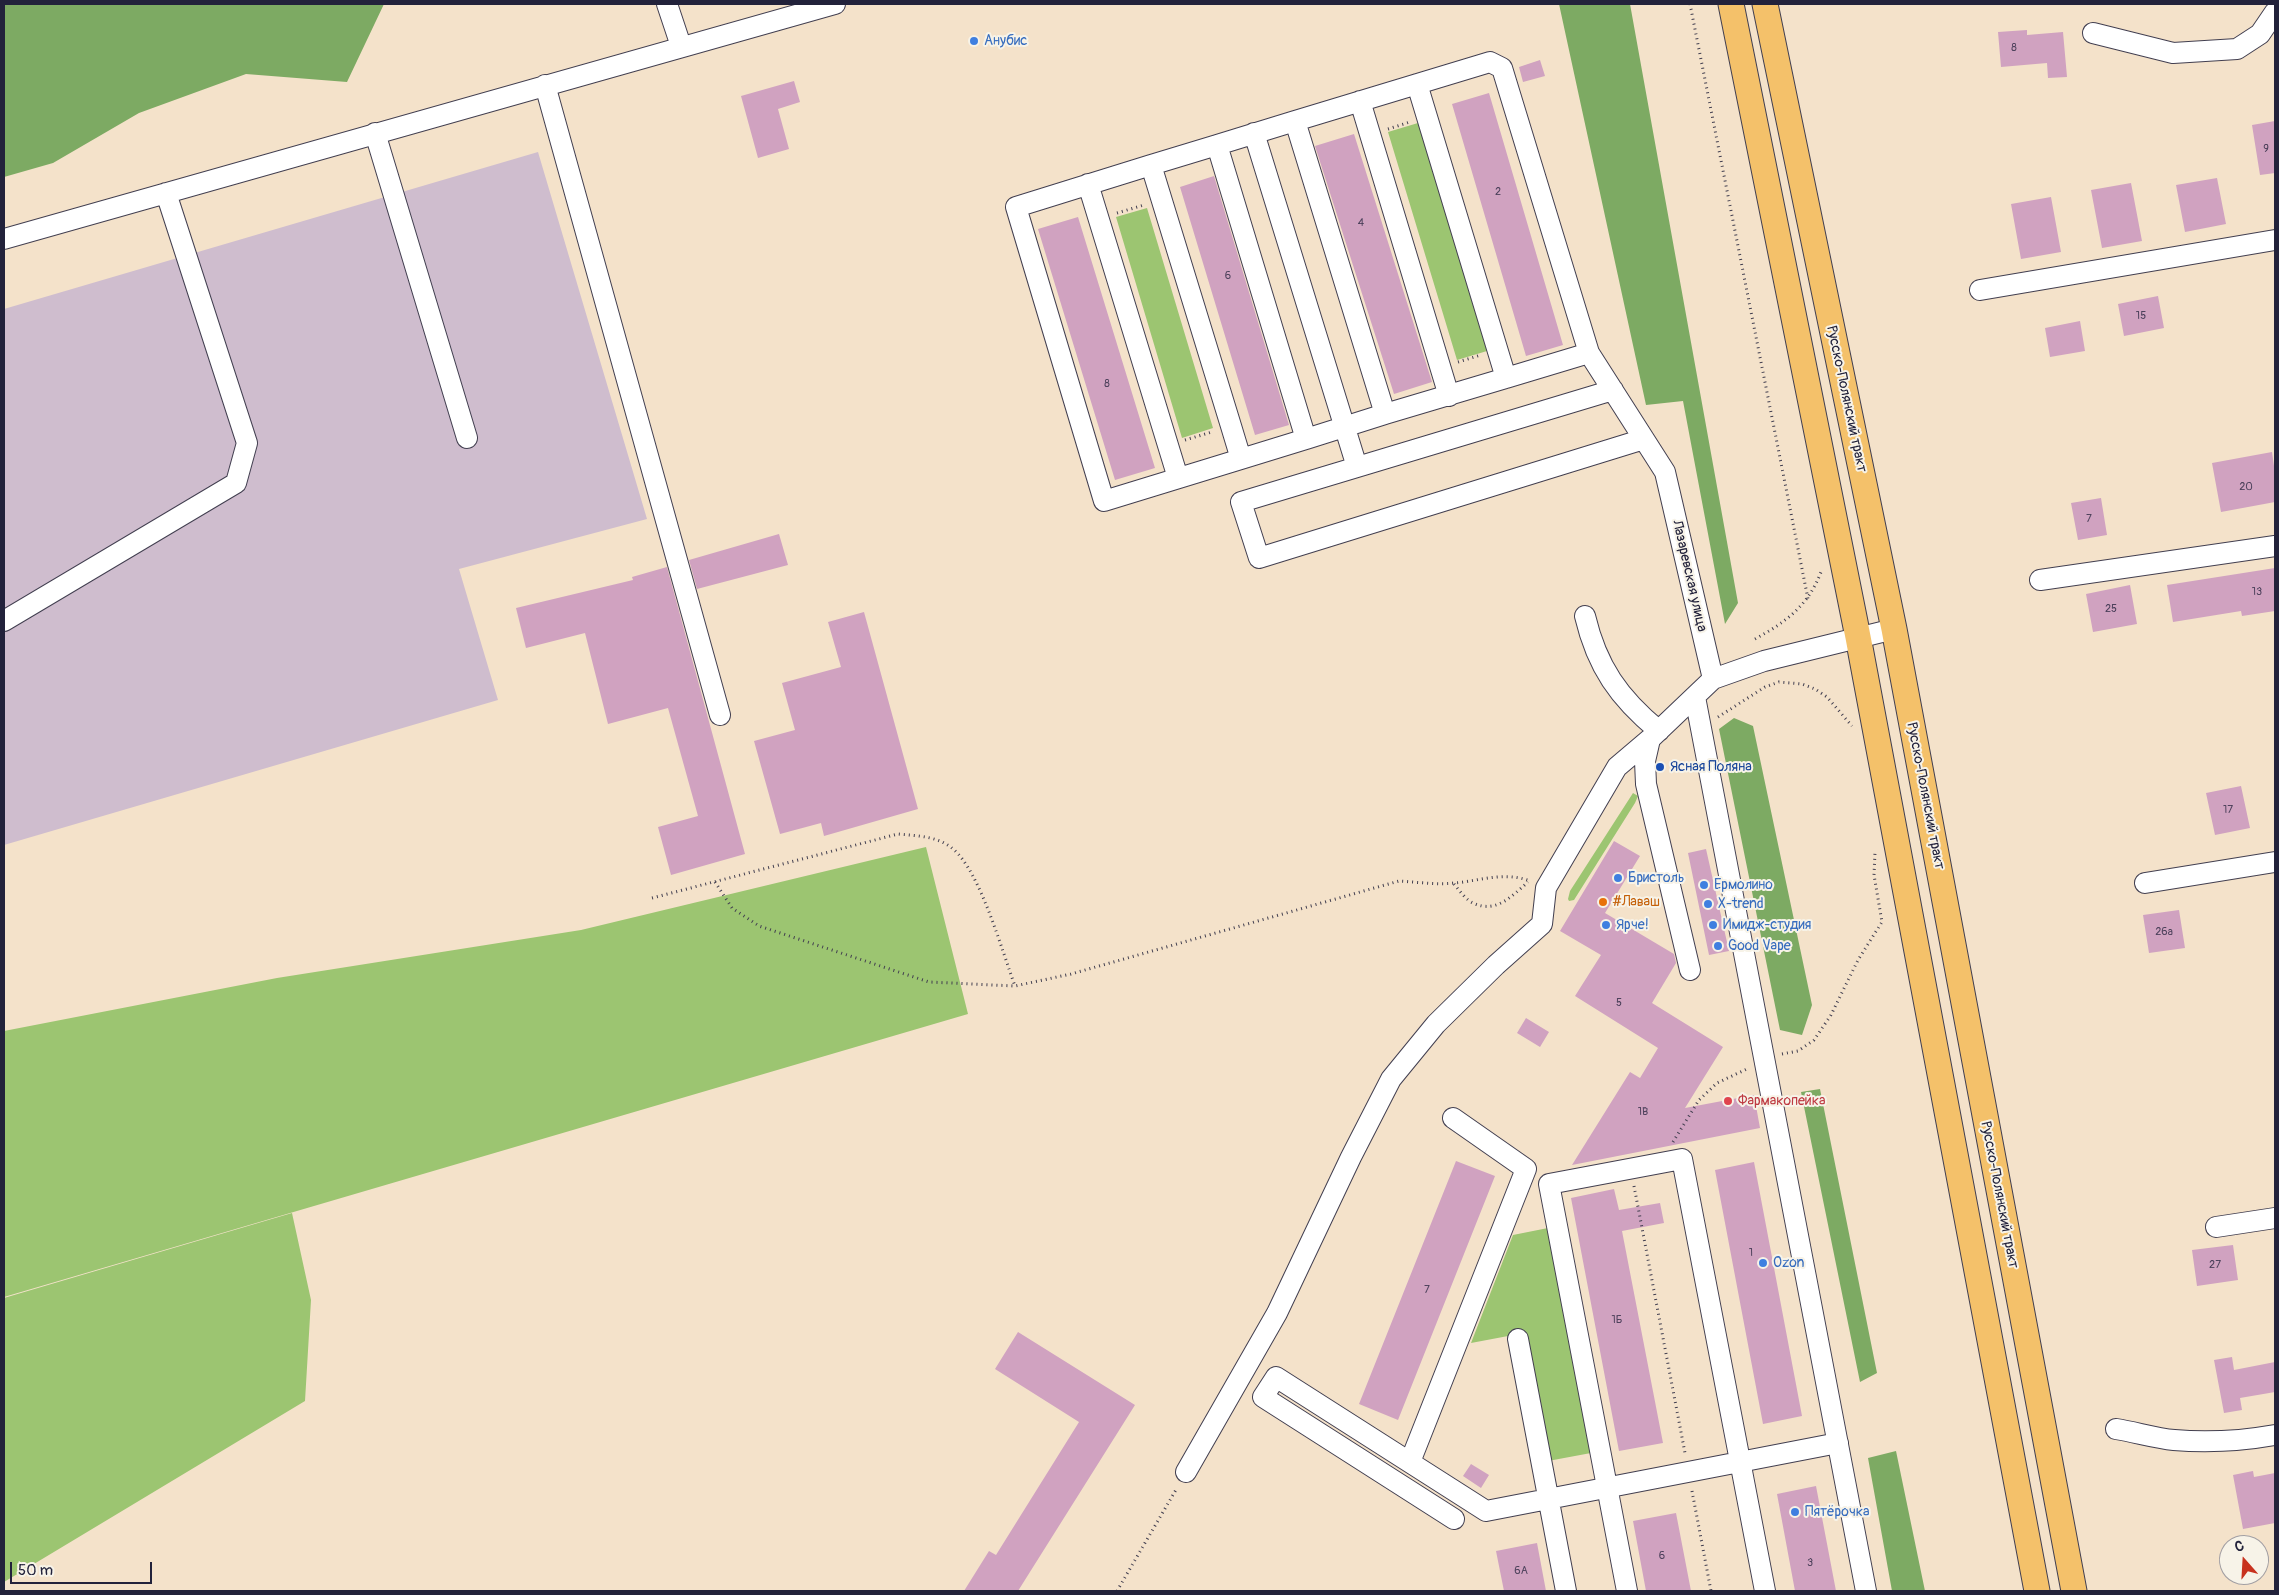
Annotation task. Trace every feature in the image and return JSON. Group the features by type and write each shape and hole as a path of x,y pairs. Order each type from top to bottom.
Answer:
{"main road":[{"path":"1731,4 1858,637 2037,1591"},
{"name":"Русско-Полянский тракт","path":"1765,4 1894,629 2074,1591"}],"street":[{"path":"667,4 681,46"},
{"path":"4,240 681,46 835,4"},
{"path":"2093,33 2173,54 2237,49 2260,34 2275,12"},
{"name":"Лазаревская улица","path":"1178,478 1104,501 1016,206 1490,62 1502,68 1589,353 1665,472 1713,680"},
{"path":"1417,84 1506,378"},
{"path":"545,85 720,715"},
{"path":"1360,101 1449,396"},
{"path":"1295,121 1385,414"},
{"path":"375,133 467,438"},
{"path":"1254,133 1357,467"},
{"path":"1216,145 1306,439"},
{"path":"1151,165 1241,459"},
{"path":"1088,184 1178,478 1589,353"},
{"path":"4,621 236,483 247,443 166,193"},
{"path":"1980,290 2275,240"},
{"path":"1613,390 1241,502 1259,558 1644,439"},
{"path":"2040,580 2275,546"},
{"path":"1586,616 1592,644 1603,669 1654,735"},
{"path":"1186,1472 1277,1313 1351,1157 1391,1079 1436,1024 1496,965 1542,924 1538,884 1617,766 1654,735 1713,680 1764,661 1894,629"},
{"path":"1695,697 1866,1591"},
{"path":"1654,735 1645,761 1646,784 1690,970"},
{"path":"2145,883 2275,862"},
{"path":"1410,1462 1526,1169 1452,1118"},
{"path":"1627,1591 1549,1184 1682,1159 1764,1591"},
{"path":"2216,1227 2275,1218"},
{"path":"1518,1339 1566,1591"},
{"path":"1454,1519 1263,1397 1276,1377 1486,1511 1838,1443"},
{"path":"2116,1428 2172,1440 2209,1442 2275,1435"}],"path":[{"path":"1690,4 1808,599"},
{"path":"1370,135 1427,116"},
{"path":"1099,219 1161,200"},
{"path":"1440,367 1497,350"},
{"path":"1168,446 1231,426"},
{"path":"1755,639 1785,622 1808,599 1821,572 1827,572"},
{"path":"1714,724 1721,714 1765,686 1779,682 1802,684 1827,696 1847,718 1856,733"},
{"path":"652,898 898,834 932,837 954,849 977,881 1015,986"},
{"path":"1673,1160 1672,1143 1699,1100 1717,1082 1780,1054 1798,1051 1814,1040 1831,1015 1858,960 1882,922 1874,875 1875,848"},
{"path":"715,882 732,908 759,926 929,982 1015,986 1071,974 1399,881 1453,883 1498,876 1520,877 1538,884"},
{"path":"1453,883 1472,903 1487,907 1503,904 1538,884"},
{"path":"1630,1169 1712,1591"},
{"path":"1117,1591 1186,1472"}],"shaded area":[{"path":"538,152 647,519 459,569 498,700 4,845 4,309"}],"green space":[{"path":"4,4 384,4 347,82 246,74 139,113 53,163 4,177"},
{"path":"1559,4 1630,4 1738,603 1725,624 1683,401 1646,405"},
{"path":"1418,123 1487,351 1457,360 1388,132"},
{"path":"1147,208 1213,428 1182,438 1116,217"},
{"path":"1734,718 1753,726 1812,1005 1802,1035 1780,1030 1719,729"},
{"path":"1633,793 1638,796 1635,803 1574,900 1569,901 1570,891"},
{"path":"926,847 968,1014 4,1297 4,1031 277,978 581,930"},
{"path":"1820,1089 1877,1373 1860,1382 1801,1092"},
{"path":"292,1213 311,1300 305,1401 4,1582 4,1298"},
{"path":"1548,1228 1591,1453 1548,1461 1524,1333 1471,1343 1513,1235"},
{"path":"1896,1451 1925,1591 1892,1591 1868,1458"}],"building":[{"path":"2027,30 2027,35 2063,32 2067,77 2048,78 2047,63 2001,67 1998,32"},
{"path":"1540,60 1545,76 1523,82 1519,67"},
{"path":"794,81 800,102 778,109 789,149 758,158 741,96"},
{"path":"1489,93 1563,345 1526,356 1452,104"},
{"path":"2275,121 2275,173 2260,175 2252,125"},
{"path":"1354,134 1432,382 1394,394 1315,146"},
{"path":"1214,176 1289,425 1255,435 1180,187"},
{"path":"2217,178 2226,224 2185,232 2176,185"},
{"path":"2131,183 2142,241 2102,248 2091,190"},
{"path":"2051,197 2061,252 2021,259 2011,204"},
{"path":"1078,217 1155,468 1115,480 1038,229"},
{"path":"2158,296 2164,328 2124,336 2118,304"},
{"path":"2080,321 2085,351 2050,357 2045,328"},
{"path":"2272,452 2275,473 2275,502 2221,512 2212,463"},
{"path":"2101,498 2107,535 2078,540 2071,503"},
{"path":"779,534 788,565 697,589 689,560"},
{"path":"667,567 745,854 671,875 658,827 698,816 668,708 608,724 585,633 526,648 516,608 633,580 632,577"},
{"path":"2275,568 2275,611 2242,616 2241,611 2173,622 2167,585"},
{"path":"2130,585 2137,624 2093,632 2086,594"},
{"path":"864,612 918,809 824,836 821,823 780,834 754,741 795,730 782,683 841,667 828,622"},
{"path":"2241,786 2250,828 2215,835 2206,793"},
{"path":"1614,841 1640,856 1605,913 1674,954 1676,963 1652,1003 1723,1047 1685,1108 1754,1095 1760,1128 1572,1165 1630,1072 1640,1078 1658,1048 1575,996 1601,955 1560,931"},
{"path":"1706,849 1729,951 1709,955 1688,853"},
{"path":"2179,910 2185,948 2149,953 2143,915"},
{"path":"1526,1018 1549,1032 1540,1047 1517,1033"},
{"path":"1456,1161 1495,1176 1398,1420 1359,1404"},
{"path":"1754,1162 1802,1416 1763,1424 1715,1170"},
{"path":"1614,1189 1619,1210 1660,1203 1664,1223 1622,1231 1663,1443 1619,1451 1571,1198"},
{"path":"2233,1245 2238,1280 2197,1286 2192,1250"},
{"path":"1018,1332 1135,1405 1018,1591 964,1591 989,1551 996,1555 1079,1422 995,1369"},
{"path":"2232,1357 2234,1370 2275,1362 2275,1392 2240,1398 2242,1410 2224,1413 2214,1360"},
{"path":"1471,1464 1489,1475 1481,1488 1463,1476"},
{"path":"2253,1471 2254,1477 2275,1473 2275,1523 2243,1529 2233,1475"},
{"path":"1816,1486 1836,1591 1795,1591 1777,1494"},
{"path":"1676,1513 1691,1591 1646,1591 1633,1521"},
{"path":"1537,1543 1546,1591 1504,1591 1496,1551"}],"place":[{"name":"Анубис","path":"974,41"},
{"name":"Ясная Поляна","path":"1660,767"},
{"name":"Бристоль","path":"1618,878"},
{"name":"Ермолино","path":"1704,885"},
{"name":"#Лаваш","path":"1603,902"},
{"name":"X-trend","path":"1708,904"},
{"name":"Ярче!","path":"1606,925"},
{"name":"Имидж-студия","path":"1713,925"},
{"name":"Good Vape","path":"1718,946"},
{"name":"Фармакопейка","path":"1728,1101"},
{"name":"Ozon","path":"1763,1263"},
{"name":"Пятёрочка","path":"1795,1512"}]}
